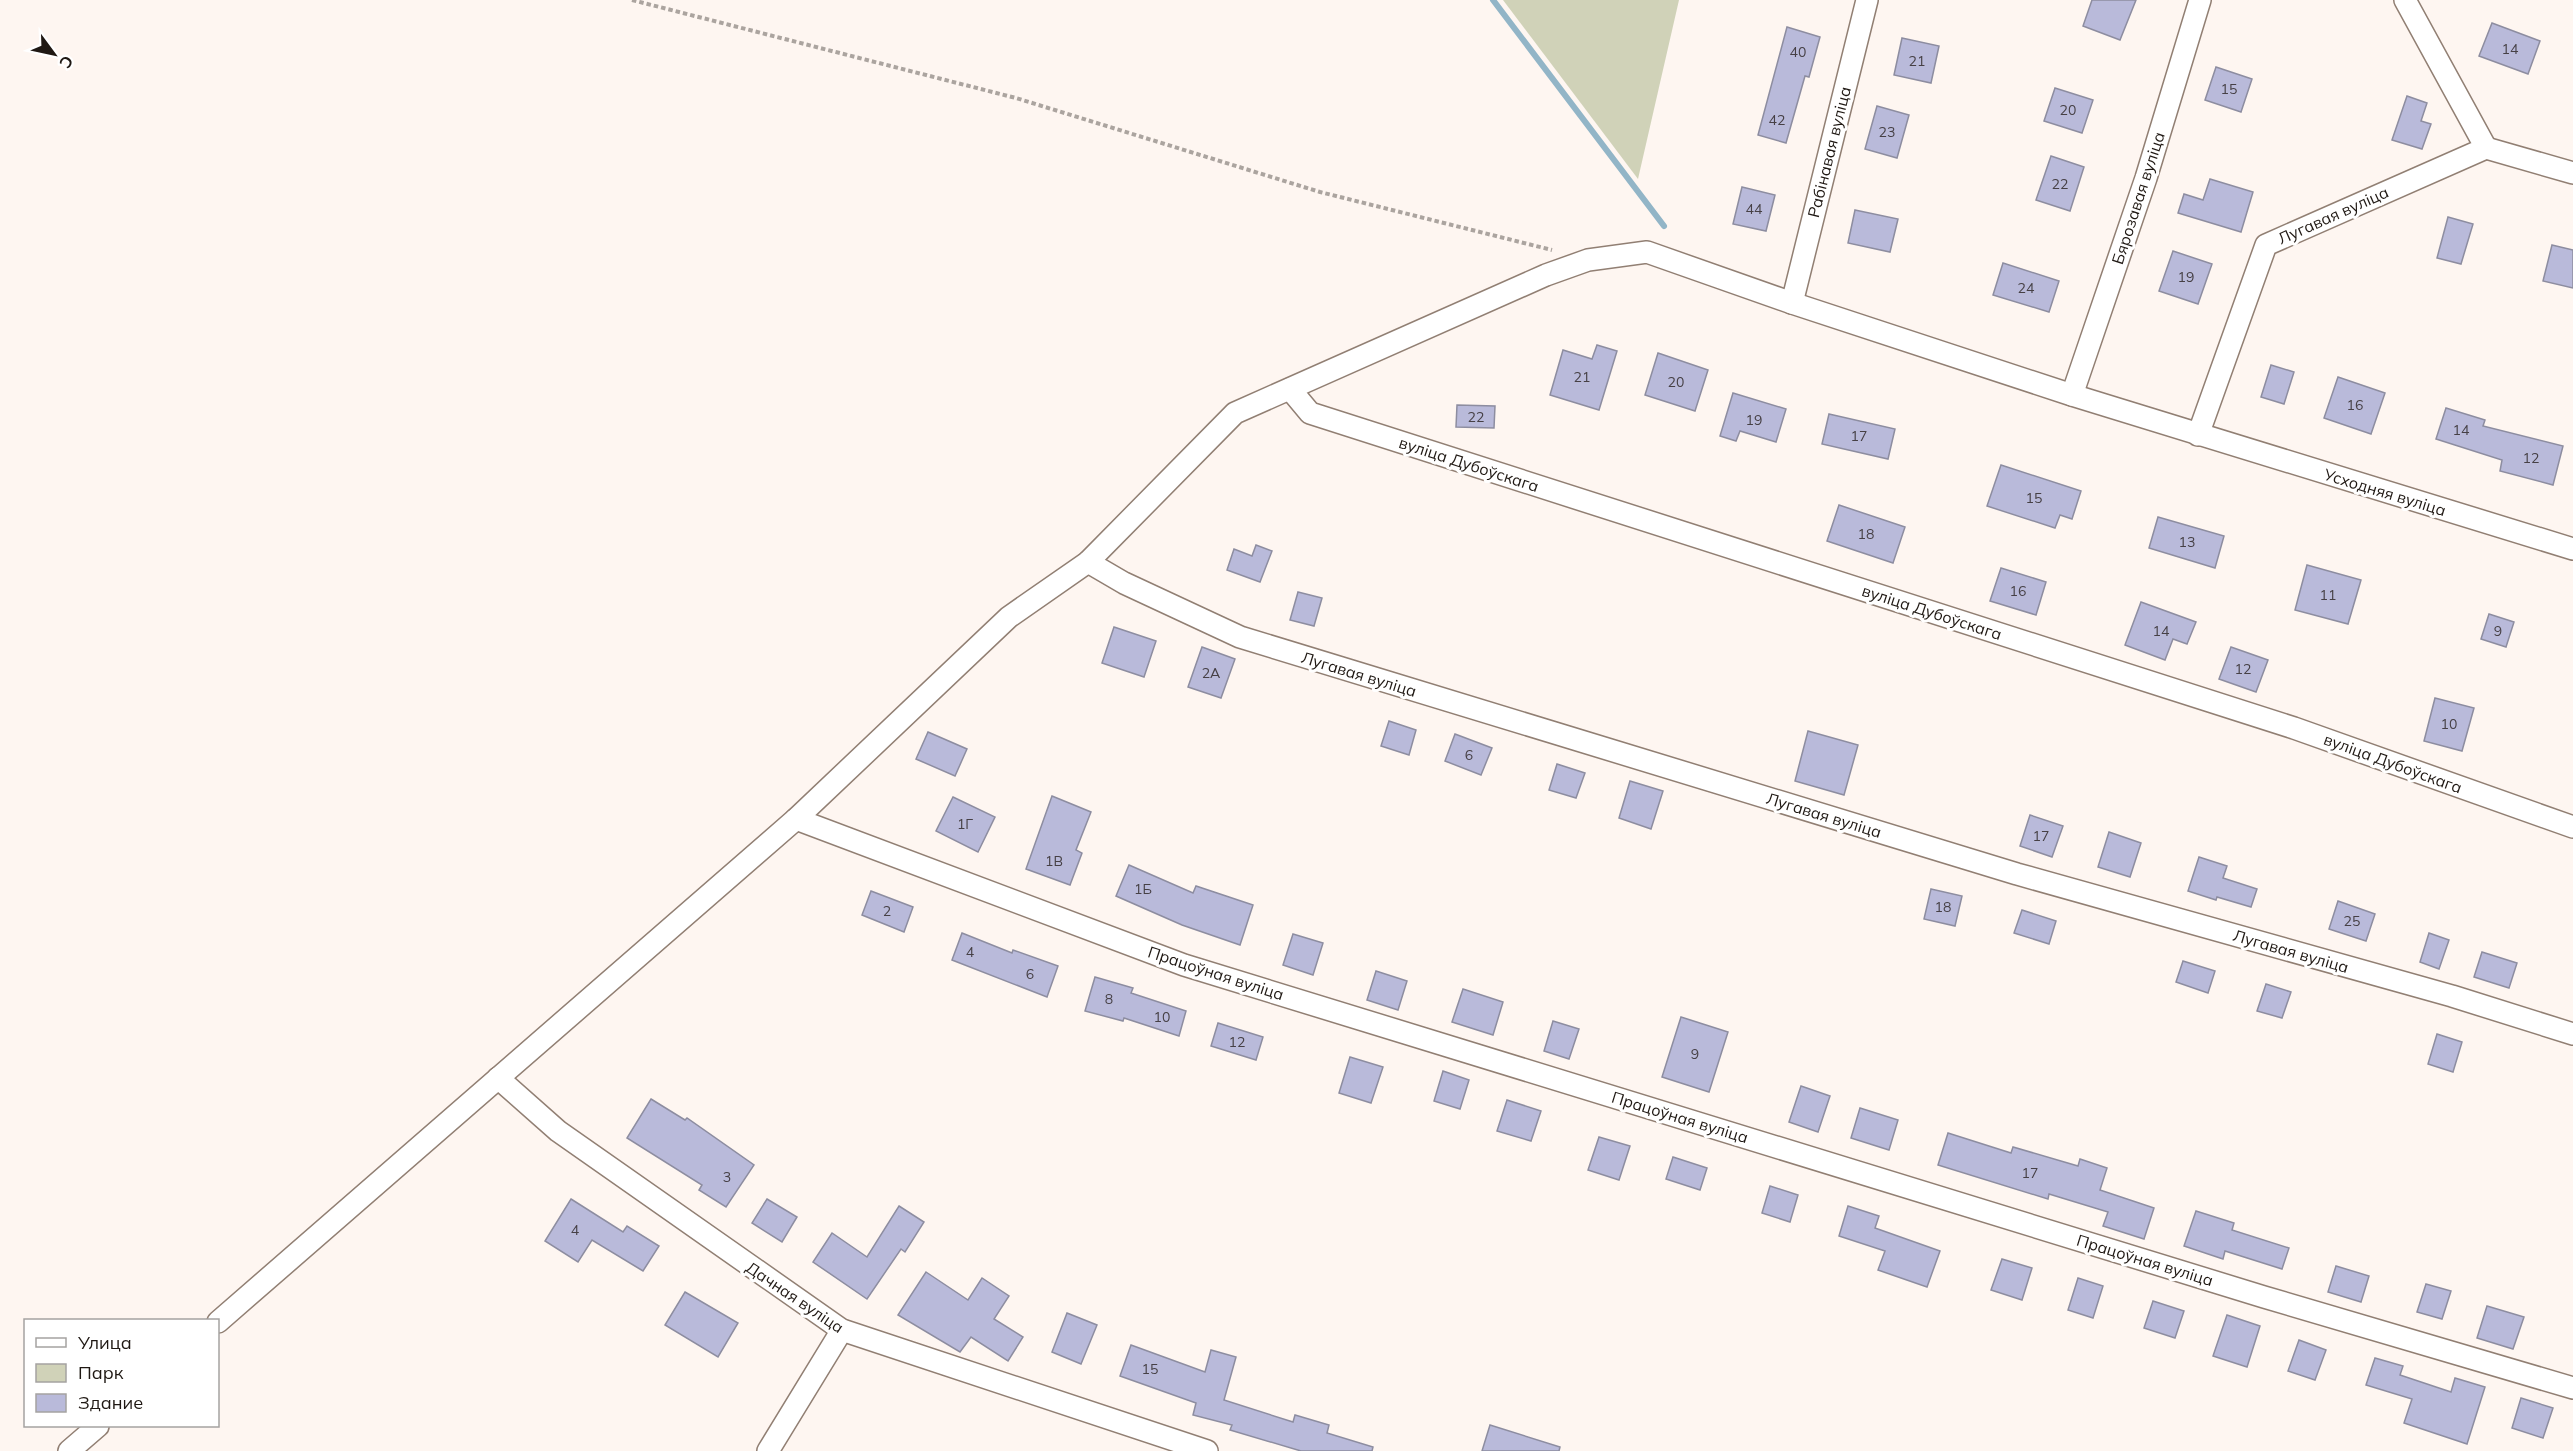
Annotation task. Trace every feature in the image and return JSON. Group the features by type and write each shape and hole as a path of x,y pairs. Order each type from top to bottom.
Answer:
{"street":[{"name":"Рабінавая вуліца","path":"1792,303 1867,0"},
{"name":"Бярозавая вуліца","path":"2072,395 2146,178 2200,0"},
{"path":"2405,0 2486,148 2573,173"},
{"name":"Лугавая вуліца","path":"2198,435 2266,245 2486,148"},
{"path":"219,1321 796,819 1009,617 1088,562 1234,413 1546,275 1588,260 1647,252 1792,303 2198,435"},
{"name":"вуліца Дубоўскага","path":"1290,389 1310,413 2294,728 2573,827"},
{"name":"Усходняя вуліца","path":"2198,435 2573,549"},
{"name":"Лугавая вуліца","path":"1088,562 1124,583 1240,638 2017,874 2452,996 2573,1034"},
{"name":"Працоўная вуліца","path":"796,819 1184,965 2265,1297 2573,1388"},
{"name":"Дачная вуліца","path":"498,1077 558,1131 842,1330 1207,1451"},
{"path":"768,1451 842,1330"},
{"path":"69,1451 96,1427"}],"path":[{"path":"633,0 1016,98 1320,192 1554,251"}],"green space":[{"path":"1503,0 1679,0 1638,179"}],"building":[{"path":"2092,0 2136,0 2120,40 2083,26"},
{"path":"2492,23 2540,41 2528,74 2479,56"},
{"path":"1787,27 1820,37 1809,77 1805,76 1786,143 1758,135"},
{"path":"1902,38 1939,46 1931,83 1894,75"},
{"path":"2216,67 2252,79 2241,112 2205,100"},
{"path":"2055,88 2093,100 2082,133 2044,121"},
{"path":"2407,96 2427,103 2421,121 2431,124 2422,149 2392,140"},
{"path":"1877,106 1909,115 1897,158 1865,149"},
{"path":"2051,156 2084,167 2070,211 2036,200"},
{"path":"2210,179 2253,192 2241,232 2178,213 2184,194 2203,200"},
{"path":"1742,187 1775,195 1766,231 1733,224"},
{"path":"1855,210 1898,219 1890,252 1848,243"},
{"path":"2448,217 2473,224 2461,264 2437,258"},
{"path":"2552,245 2573,250 2573,288 2543,281"},
{"path":"2173,251 2212,264 2198,304 2159,291"},
{"path":"2003,263 2059,281 2049,312 1993,295"},
{"path":"1597,345 1617,351 1599,410 1550,395 1563,350 1592,359"},
{"path":"1658,353 1708,370 1695,411 1645,395"},
{"path":"2271,365 2294,372 2284,404 2261,397"},
{"path":"2338,377 2385,393 2371,434 2324,418"},
{"path":"1733,393 1786,409 1776,442 1740,431 1736,441 1720,436"},
{"path":"1457,405 1495,406 1494,428 1456,427"},
{"path":"2446,408 2485,420 2483,426 2563,446 2553,485 2500,471 2502,460 2436,439"},
{"path":"1829,414 1895,429 1888,459 1822,444"},
{"path":"2001,465 2081,491 2072,519 2060,515 2055,528 1987,506"},
{"path":"1839,505 1905,527 1893,563 1827,541"},
{"path":"2158,517 2224,536 2215,568 2149,548"},
{"path":"1256,545 1272,551 1260,582 1227,570 1234,549 1252,556"},
{"path":"2307,565 2361,580 2348,624 2295,610"},
{"path":"2001,568 2046,582 2036,615 1990,601"},
{"path":"1298,592 1322,598 1314,626 1290,620"},
{"path":"2141,602 2196,622 2187,644 2173,639 2165,660 2125,645"},
{"path":"2489,614 2514,622 2506,647 2481,639"},
{"path":"1114,627 1156,641 1144,677 1102,663"},
{"path":"1202,647 1235,659 1221,698 1188,687"},
{"path":"2231,647 2268,660 2256,692 2219,679"},
{"path":"2435,698 2474,708 2462,751 2424,741"},
{"path":"1389,721 1416,730 1409,755 1381,746"},
{"path":"1808,731 1858,745 1844,795 1795,781"},
{"path":"928,732 967,749 955,776 916,759"},
{"path":"1455,734 1492,748 1481,775 1445,761"},
{"path":"1557,764 1585,773 1576,798 1549,790"},
{"path":"1630,781 1663,791 1651,829 1619,818"},
{"path":"1052,796 1091,812 1076,850 1082,853 1070,885 1026,869"},
{"path":"953,797 995,817 978,852 936,831"},
{"path":"2030,815 2063,826 2052,857 2020,846"},
{"path":"2109,832 2141,843 2130,877 2098,867"},
{"path":"2199,857 2227,866 2223,878 2257,889 2251,907 2217,897 2216,900 2188,891"},
{"path":"1129,865 1193,893 1196,886 1253,905 1240,945 1182,925 1116,896"},
{"path":"1931,889 1962,896 1955,926 1924,919"},
{"path":"871,891 913,907 904,932 862,915"},
{"path":"2338,901 2375,914 2366,941 2329,929"},
{"path":"2022,910 2056,921 2049,944 2014,933"},
{"path":"962,933 1012,953 1013,950 1058,966 1047,997 952,960"},
{"path":"2429,933 2449,940 2439,969 2420,962"},
{"path":"1293,934 1323,943 1313,975 1283,965"},
{"path":"2482,952 2517,963 2509,988 2474,977"},
{"path":"2183,961 2215,971 2208,993 2176,982"},
{"path":"1376,971 1407,981 1398,1010 1367,1000"},
{"path":"1095,977 1133,988 1131,993 1186,1011 1179,1036 1124,1018 1123,1021 1085,1011"},
{"path":"2266,984 2291,992 2282,1018 2257,1011"},
{"path":"1463,989 1503,1002 1493,1035 1452,1022"},
{"path":"1681,1017 1728,1032 1709,1092 1662,1077"},
{"path":"1553,1021 1579,1029 1569,1059 1544,1051"},
{"path":"1218,1023 1263,1037 1256,1060 1211,1046"},
{"path":"2437,1034 2462,1042 2453,1072 2428,1064"},
{"path":"1350,1057 1383,1067 1371,1103 1339,1093"},
{"path":"1443,1071 1469,1080 1460,1109 1434,1101"},
{"path":"1801,1086 1830,1096 1818,1132 1789,1122"},
{"path":"651,1099 685,1120 687,1118 754,1165 726,1207 699,1190 702,1185 627,1138"},
{"path":"1507,1100 1541,1111 1531,1141 1497,1131"},
{"path":"1860,1108 1898,1120 1889,1150 1851,1138"},
{"path":"1948,1133 2011,1153 2013,1147 2078,1166 2080,1159 2107,1168 2100,1190 2154,1208 2144,1239 2103,1226 2108,1212 2049,1194 2048,1199 1938,1165"},
{"path":"1599,1137 1630,1146 1619,1180 1588,1170"},
{"path":"1673,1157 1707,1168 1700,1190 1666,1179"},
{"path":"1770,1186 1798,1195 1790,1222 1762,1213"},
{"path":"571,1199 623,1232 627,1226 659,1246 643,1271 592,1240 578,1262 545,1241"},
{"path":"767,1199 797,1217 782,1242 752,1223"},
{"path":"899,1206 924,1222 905,1252 901,1249 867,1299 813,1262 832,1233 867,1257"},
{"path":"1848,1206 1879,1216 1875,1228 1940,1251 1927,1287 1878,1270 1885,1251 1839,1236"},
{"path":"2196,1211 2234,1223 2232,1230 2289,1248 2282,1269 2225,1251 2223,1259 2184,1246"},
{"path":"2002,1259 2032,1268 2022,1300 1991,1290"},
{"path":"2336,1266 2369,1276 2361,1302 2328,1292"},
{"path":"926,1272 968,1300 982,1278 1009,1296 994,1319 1023,1337 1008,1361 971,1337 960,1352 898,1315"},
{"path":"2078,1278 2103,1286 2093,1318 2068,1310"},
{"path":"2426,1284 2451,1291 2442,1319 2417,1312"},
{"path":"685,1292 738,1323 718,1357 665,1325"},
{"path":"2153,1301 2184,1311 2175,1338 2144,1328"},
{"path":"2487,1306 2524,1317 2513,1349 2477,1338"},
{"path":"1067,1313 1097,1325 1081,1364 1052,1352"},
{"path":"2227,1315 2260,1326 2247,1367 2213,1356"},
{"path":"2299,1340 2326,1350 2315,1380 2288,1371"},
{"path":"1131,1345 1205,1372 1211,1350 1236,1357 1224,1400 1293,1422 1295,1415 1329,1425 1327,1433 1373,1447 1372,1451 1301,1451 1230,1430 1232,1425 1193,1415 1196,1403 1120,1376"},
{"path":"2375,1358 2403,1366 2400,1375 2451,1392 2455,1378 2485,1387 2467,1444 2404,1423 2412,1399 2366,1385"},
{"path":"2521,1398 2553,1408 2543,1438 2512,1428"},
{"path":"1490,1425 1560,1447 1559,1451 1482,1451"}],"waterway":[{"path":"1493,0 1664,226"}]}
